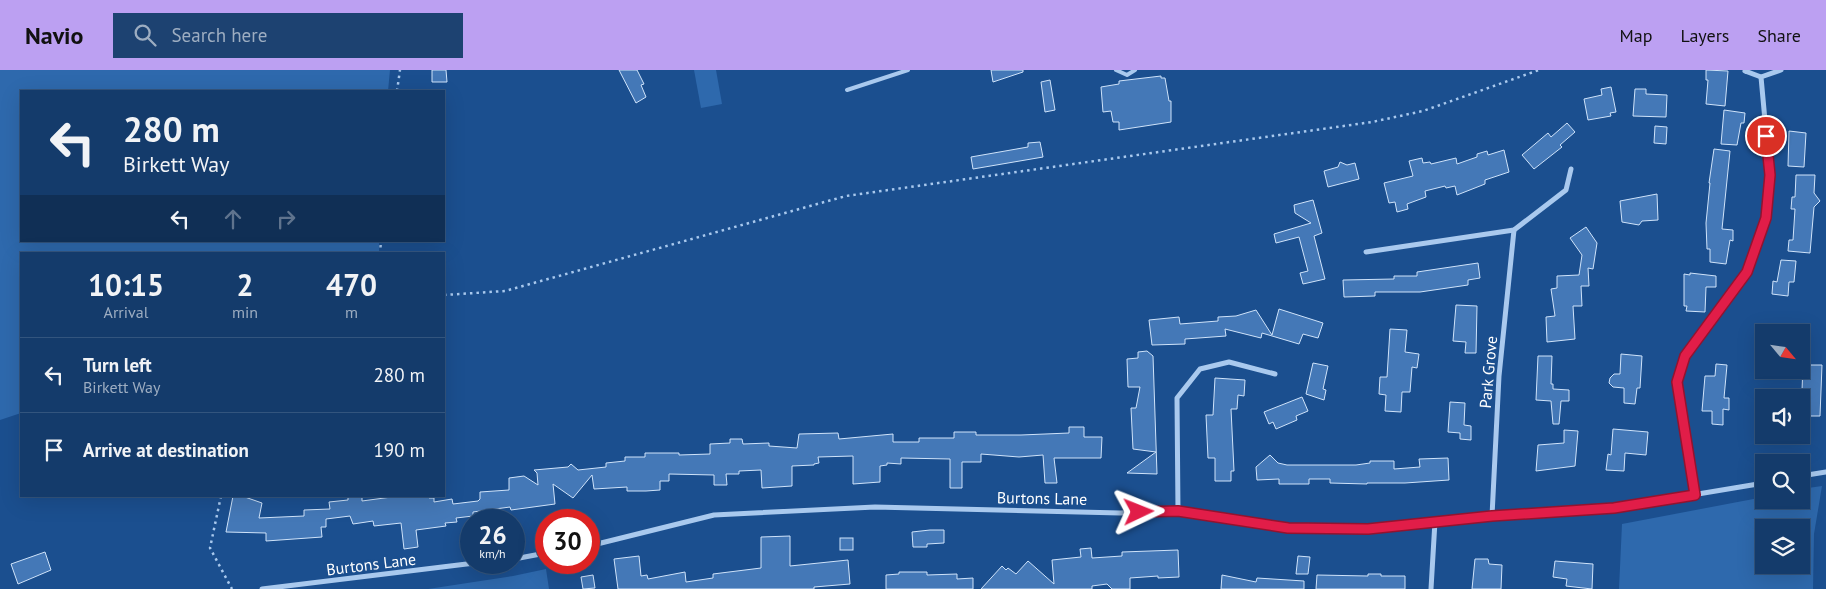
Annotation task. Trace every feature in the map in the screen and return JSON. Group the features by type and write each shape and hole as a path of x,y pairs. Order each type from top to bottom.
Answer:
{"street":[{"path":"1744,71 1761,78 1781,70"},
{"path":"1695,495 1677,382 1685,356 1747,272 1766,218 1770,175 1761,78"},
{"path":"1366,252 1514,230 1566,190 1571,169"},
{"name":"Park Grove","path":"1492,516 1499,376 1514,230"},
{"path":"1178,511 1178,398 1200,369 1229,362 1275,374"},
{"path":"1810,475 1826,472"},
{"name":"Burtons Lane","path":"600,543 714,515 875,507 1120,513 1178,511 1288,528 1368,529 1492,516 1614,508 1755,485"},
{"path":"1431,589 1434,521"},
{"name":"Burtons Lane","path":"262,589 460,565"}],"lane":[{"path":"847,90 908,70"},
{"path":"1116,70 1127,75 1135,70"}],"path":[{"path":"397,90 400,70"},
{"path":"445,295 505,290 846,196 1372,122 1422,111 1539,70"},
{"path":"221,497 210,548 232,589"}],"shaded area":[{"path":"0,70 390,70 388,90 20,90 20,242 379,242 379,252 20,252 20,413 0,420"},
{"path":"694,70 716,70 722,104 701,108"},
{"path":"1822,486 1814,534 1813,589 1619,589 1622,524 1755,499 1755,509 1810,509 1810,488"},
{"path":"535,571 535,574 547,574 549,589 428,589 513,576"}],"building":[{"path":"432,70 446,70 447,82 432,82"},
{"path":"619,70 637,70 644,84 641,85 646,97 636,103"},
{"path":"991,70 1023,70 1023,72 993,82"},
{"path":"1706,70 1728,71 1725,106 1706,104 1708,80 1706,80"},
{"path":"1161,76 1161,78 1165,78 1169,101 1171,101 1171,122 1119,130 1119,122 1113,122 1111,111 1103,112 1101,87 1119,84 1119,81"},
{"path":"1050,80 1055,110 1045,112 1041,82"},
{"path":"1611,87 1616,112 1610,113 1611,116 1588,120 1584,99 1602,95 1601,89"},
{"path":"1635,89 1646,89 1646,94 1667,95 1666,117 1633,116"},
{"path":"1724,110 1745,113 1737,145 1721,144"},
{"path":"1567,123 1575,132 1560,145 1562,147 1534,169 1522,155 1548,133 1551,137"},
{"path":"1655,126 1667,127 1666,144 1654,143"},
{"path":"1789,131 1806,133 1804,167 1788,166"},
{"path":"1040,142 1043,157 973,169 971,157 1028,147 1028,143"},
{"path":"1714,149 1730,151 1722,229 1733,230 1733,241 1730,240 1726,264 1710,262 1710,249 1707,249 1706,223"},
{"path":"1504,150 1509,172 1485,180 1485,184 1457,195 1455,186 1446,188 1445,186 1425,191 1426,197 1407,204 1408,209 1397,212 1395,202 1389,203 1384,183 1413,176 1409,161 1422,158 1423,163 1430,162 1431,164 1456,158 1457,164 1477,157 1477,154 1487,151 1488,155"},
{"path":"1340,162 1347,165 1355,163 1359,179 1328,187 1324,171 1338,167"},
{"path":"1796,175 1815,175 1814,193 1820,201 1814,207 1810,253 1788,251 1789,240 1793,240 1795,209 1791,209 1792,197 1795,197"},
{"path":"1657,194 1658,220 1642,221 1639,225 1622,222 1620,201"},
{"path":"1313,200 1322,233 1314,236 1325,279 1303,284 1300,273 1308,271 1299,237 1276,243 1274,234 1311,223 1295,213 1294,205"},
{"path":"1586,227 1597,243 1593,269 1588,268 1589,286 1581,286 1582,306 1573,306 1575,339 1547,342 1546,317 1555,316 1551,289 1557,288 1557,276 1579,275 1582,255 1570,238"},
{"path":"1781,260 1796,261 1794,282 1789,282 1788,296 1772,294 1773,281 1777,282"},
{"path":"1478,263 1480,278 1468,280 1468,285 1420,292 1375,292 1375,296 1344,297 1343,280 1394,279 1394,276 1417,276 1417,272"},
{"path":"1690,273 1716,276 1716,287 1706,287 1705,312 1686,311 1687,306 1684,306 1684,274 1690,275"},
{"path":"1456,305 1477,306 1476,353 1465,353 1466,342 1453,341"},
{"path":"1279,309 1323,323 1318,338 1303,334 1299,344 1262,333 1261,338 1225,329 1226,336 1185,339 1185,344 1152,345 1149,320 1179,317 1180,324 1218,321 1218,317 1236,316 1256,310 1272,335"},
{"path":"1390,329 1407,330 1405,352 1419,354 1417,368 1412,367 1410,392 1402,392 1401,412 1385,411 1386,395 1379,394 1380,377 1387,377"},
{"path":"1147,351 1153,356 1157,474 1127,473 1156,452 1133,449 1131,408 1136,408 1140,387 1128,387 1127,359 1138,358 1138,352"},
{"path":"1621,354 1642,356 1640,388 1637,388 1635,404 1624,403 1624,388 1613,387 1609,383 1610,378 1614,374 1620,374"},
{"path":"1538,356 1552,356 1551,384 1553,384 1553,389 1569,390 1569,401 1561,401 1559,424 1553,424 1551,401 1536,400"},
{"path":"1313,363 1328,366 1323,389 1326,390 1324,400 1306,394"},
{"path":"1716,364 1727,365 1724,398 1729,398 1729,410 1723,409 1723,425 1712,424 1712,411 1702,411 1705,376 1715,376"},
{"path":"1810,365 1822,365 1820,416 1810,416 1810,389 1802,389 1802,379 1810,379"},
{"path":"1215,378 1245,380 1244,396 1238,395 1237,409 1231,409 1234,471 1231,471 1231,481 1215,481 1215,458 1208,458 1206,415 1213,415"},
{"path":"1302,397 1308,411 1296,416 1297,420 1276,429 1273,422 1269,424 1264,412"},
{"path":"1450,402 1465,403 1464,425 1471,426 1471,440 1460,439 1460,433 1448,432"},
{"path":"1069,427 1084,427 1084,437 1102,437 1101,458 1054,458 1057,483 1045,483 1043,455 1019,457 981,454 981,462 962,462 962,488 950,488 950,459 901,458 901,464 887,463 887,465 880,466 880,482 853,484 853,456 818,457 819,463 814,465 792,466 792,486 762,488 761,470 739,471 739,474 726,474 727,485 714,485 714,475 669,474 669,481 660,481 660,490 646,491 627,491 627,487 594,489 592,475 573,498 553,484 555,504 518,509 511,509 510,507 460,509 460,518 456,518 457,522 445,523 446,526 416,530 418,547 404,549 401,523 374,526 373,521 353,524 350,516 326,519 326,527 321,527 322,537 266,541 266,533 226,532 233,497 245,497 262,503 259,518 304,516 304,510 330,509 329,502 348,500 348,497 362,497 362,501 392,497 428,497 434,498 434,502 452,499 453,504 478,501 480,499 480,492 509,490 509,478 524,476 538,485 537,473 534,470 568,467 571,464 578,470 606,467 606,463 625,461 625,457 645,457 645,453 710,454 710,444 730,443 730,439 742,439 743,444 769,443 769,446 797,448 799,434 838,433 839,439 893,434 893,442 919,442 919,438 954,438 954,432 976,432 976,435 1069,433"},
{"path":"1613,429 1648,432 1646,455 1625,453 1624,471 1606,470 1608,454 1611,455"},
{"path":"1564,430 1578,431 1575,466 1536,471 1538,445 1564,443"},
{"path":"1270,455 1278,463 1287,465 1356,465 1370,463 1370,461 1394,461 1394,469 1420,467 1419,459 1448,458 1449,480 1367,484 1330,483 1330,479 1309,479 1309,484 1279,484 1279,479 1257,480 1256,467"},
{"path":"944,530 944,543 927,544 927,547 913,547 912,532"},
{"path":"790,536 790,566 848,560 850,584 814,587 814,589 618,589 614,559 639,556 641,576 647,575 648,579 685,572 686,582 713,578 713,574 761,568 761,537"},
{"path":"840,538 853,538 853,550 840,550"},
{"path":"1091,548 1092,558 1122,556 1122,552 1178,550 1179,577 1130,578 1130,589 1112,589 1107,584 1092,586 1092,589 981,589 1002,566 1016,574 1028,561 1054,584 1052,560 1081,557 1080,549"},
{"path":"45,552 51,570 18,584 11,564"},
{"path":"1298,556 1310,557 1308,574 1296,574"},
{"path":"1475,559 1488,559 1489,564 1502,565 1501,589 1472,589"},
{"path":"1555,561 1593,564 1592,589 1566,586 1567,579 1553,577"},
{"path":"899,572 927,572 927,575 957,574 957,579 973,578 973,589 886,589 886,575 899,574"},
{"path":"1368,574 1405,576 1405,589 1316,589 1317,575 1368,576"},
{"path":"593,575 595,588 583,589 581,577"},
{"path":"1222,575 1256,582 1257,578 1304,581 1304,589 1221,589"}],"route":[{"path":"1139,512 1178,511 1288,528 1368,529 1492,516 1614,508 1695,495 1677,382 1685,356 1747,272 1766,218 1770,175 1766,136"}]}
